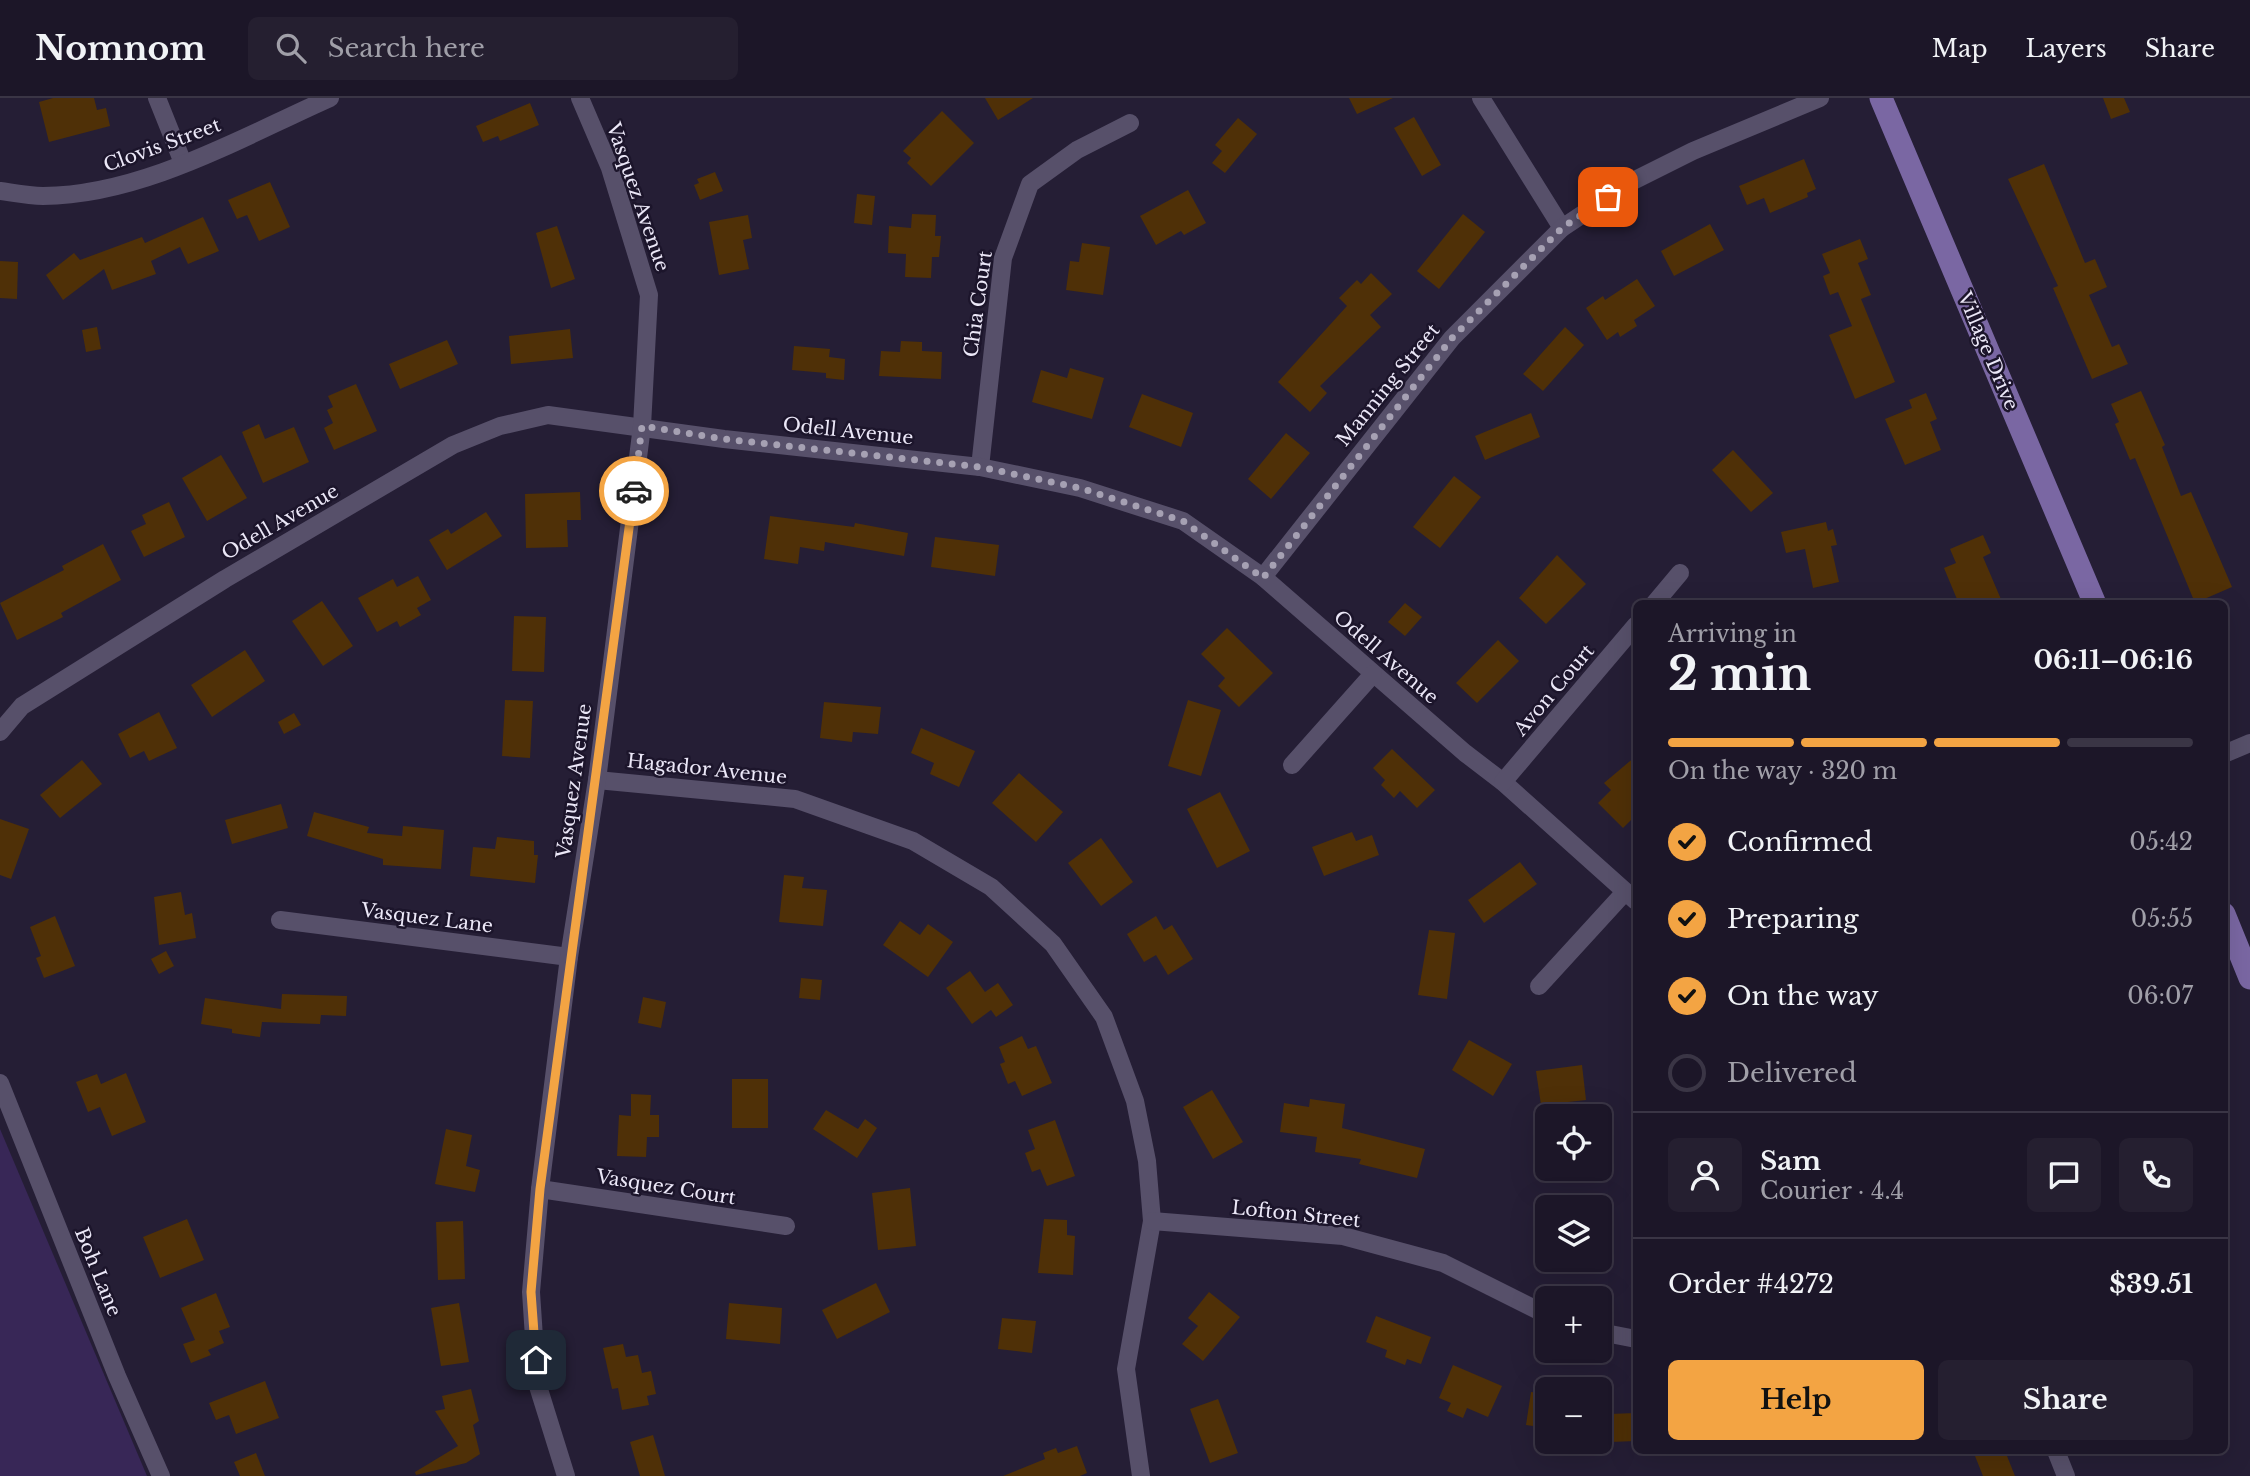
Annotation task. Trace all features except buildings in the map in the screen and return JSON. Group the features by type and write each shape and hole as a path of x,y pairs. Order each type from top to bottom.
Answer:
{"main road":[{"name":"Village Drive","path":"1881,98 2093,600"},
{"path":"2228,925 2250,978"}],"street":[{"path":"157,98 183,163"},
{"name":"Clovis Street","path":"0,191 42,196 106,189 183,163 330,98"},
{"name":"Vasquez Avenue","path":"566,1476 537,1383 531,1292 540,1189 569,957 597,780 642,426 649,295 610,169 580,98"},
{"path":"1481,98 1562,228"},
{"name":"Manning Street","path":"1263,578 1452,338 1562,228 1631,182 1692,151 1820,98"},
{"name":"Chia Court","path":"980,467 1003,258 1030,184 1077,150 1130,123"},
{"name":"Odell Avenue","path":"0,732 22,706 225,579 453,446 500,426 548,415 724,439 980,467 1080,488 1183,521 1263,578 1503,782 1631,896"},
{"path":"1657,600 1681,573"},
{"name":"Avon Court","path":"1503,782 1633,629"},
{"path":"1292,765 1373,674"},
{"path":"2228,752 2250,743"},
{"name":"Hagador Avenue","path":"597,780 795,799 913,841 991,887 1053,944 1104,1017 1135,1101 1147,1161 1152,1222 1126,1369 1141,1476"},
{"path":"1539,986 1631,896"},
{"name":"Vasquez Lane","path":"280,920 569,957"},
{"name":"Boh Lane","path":"0,1083 117,1376 161,1476"},
{"name":"Vasquez Court","path":"540,1189 786,1226"},
{"name":"Lofton Street","path":"1152,1222 1343,1236 1443,1262 1535,1309"},
{"path":"1612,1334 1633,1338"},
{"path":"2057,1454 2066,1476"}],"shaded area":[{"path":"0,1129 147,1476 0,1476"}],"way so far":[{"path":"634,491 642,426 724,439 980,467 1080,488 1183,521 1263,578 1452,338 1506,281 1562,228 1608,197"}],"route":[{"path":"536,1360 531,1292 540,1189 569,957 597,780 634,491"}]}
